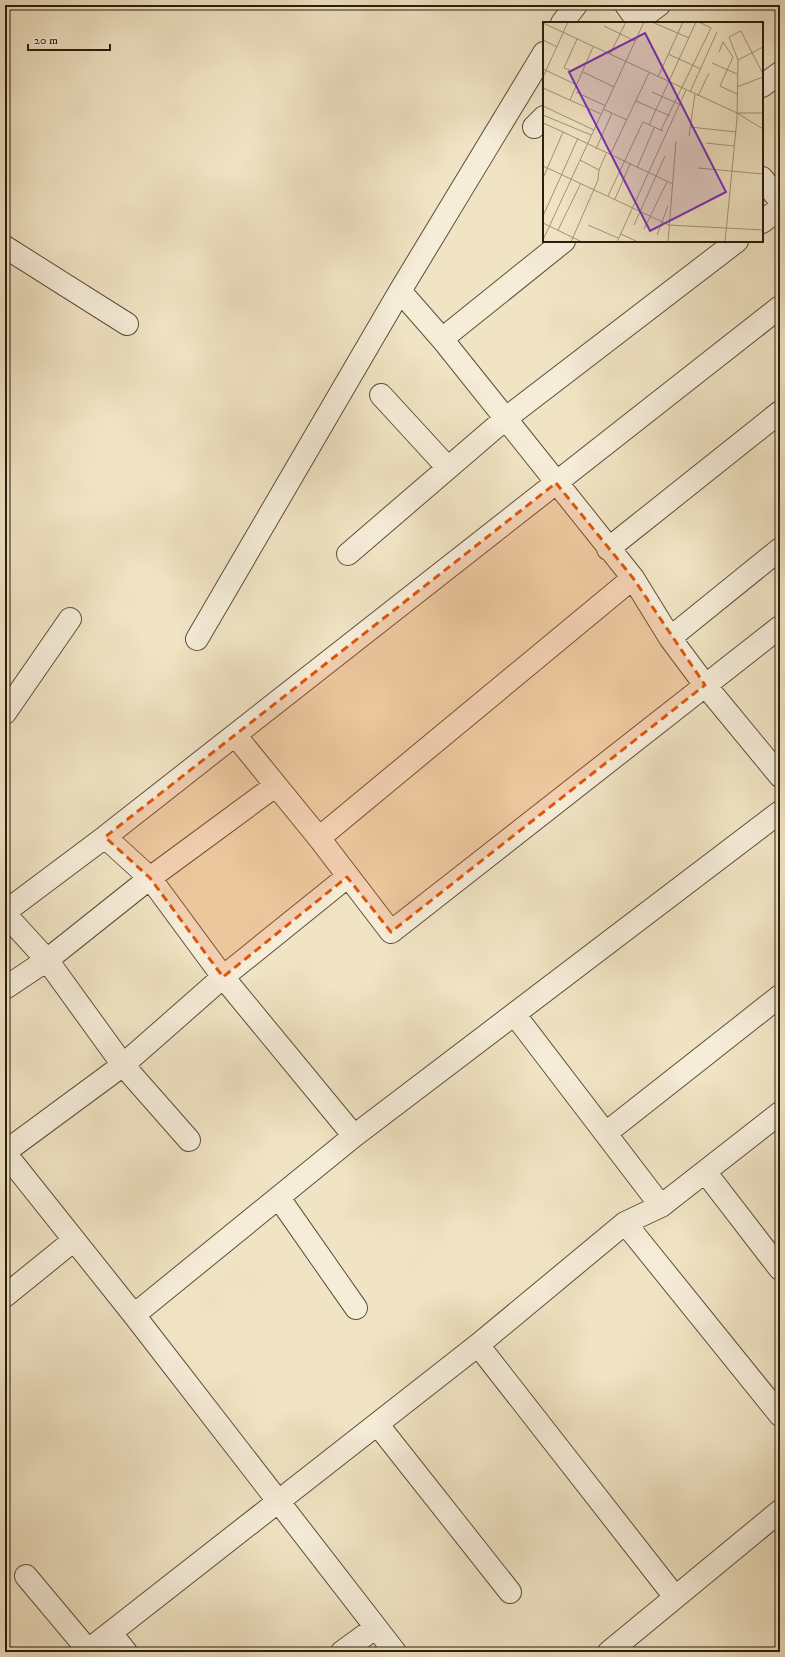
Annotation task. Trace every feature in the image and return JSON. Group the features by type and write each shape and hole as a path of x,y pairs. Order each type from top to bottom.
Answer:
{"street":[{"path":"563,22 576,5"},
{"path":"634,18 659,5"},
{"path":"197,639 400,290 543,55"},
{"path":"763,85 780,73"},
{"path":"763,179 780,201"},
{"path":"763,221 780,208"},
{"path":"442,339 563,242"},
{"path":"348,554 505,419 736,242"},
{"path":"5,247 127,324"},
{"path":"400,290 442,339 608,549 633,578 670,638 705,685 780,776"},
{"path":"189,1140 124,1065 47,960 5,913 105,837 780,307"},
{"path":"381,395 448,468"},
{"path":"608,549 780,412"},
{"path":"670,638 780,549"},
{"path":"319,838 633,578"},
{"path":"5,713 11,691 70,619"},
{"path":"235,735 275,786 319,838 390,932 780,627"},
{"path":"5,988 47,960 150,878 275,786"},
{"path":"134,1315 354,1136 780,812"},
{"path":"105,837 150,878 223,977 354,1136"},
{"path":"347,877 223,977 124,1065 5,1152 134,1315 395,1652"},
{"path":"606,1133 780,996"},
{"path":"515,1015 661,1206"},
{"path":"26,1576 87,1651 478,1345 625,1223 661,1206 706,1173 780,1113"},
{"path":"706,1173 780,1269"},
{"path":"279,1198 356,1308"},
{"path":"625,1223 780,1415"},
{"path":"5,1296 74,1240"},
{"path":"478,1345 675,1597"},
{"path":"378,1424 510,1592"},
{"path":"609,1652 779,1512"},
{"path":"342,1652 375,1628"},
{"path":"111,1633 126,1652"}],"highlighted area":[{"path":"556,483 633,578 705,685 391,932 347,877 223,977 150,878 105,837"}]}
